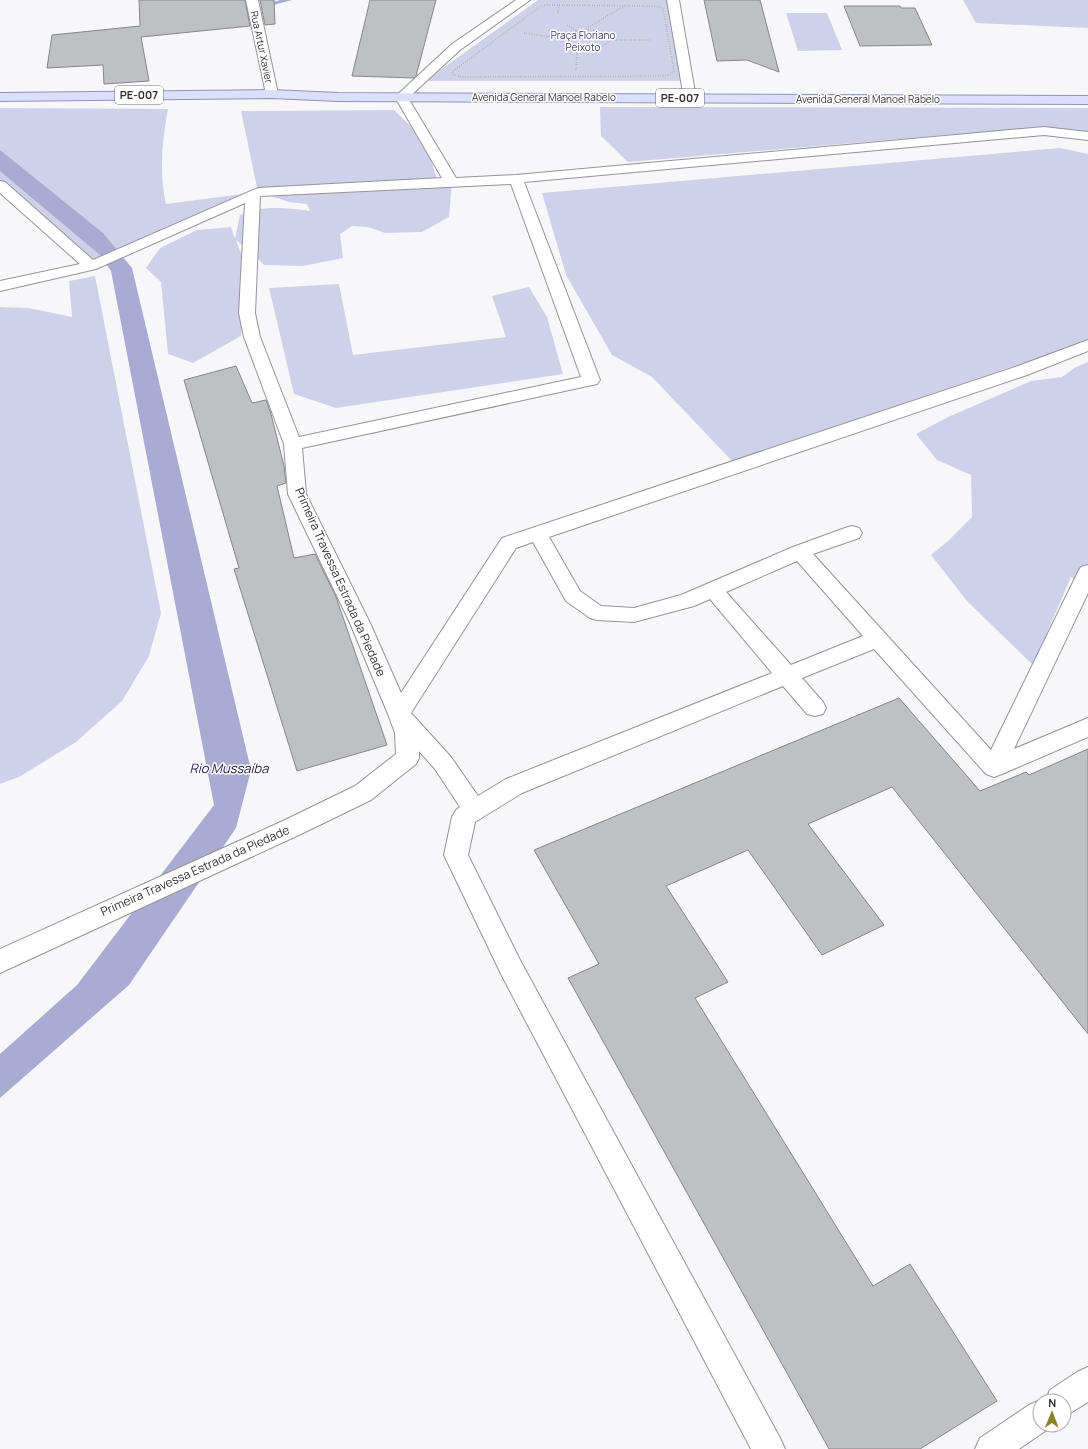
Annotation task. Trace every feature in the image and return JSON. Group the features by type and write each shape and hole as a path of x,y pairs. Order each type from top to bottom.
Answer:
{"main road":[{"name":"Avenida General Manoel Rabelo","path":"2,97 272,94 338,97 1088,100"}],"street":[{"name":"Rua Artur Xavier","path":"252,0 272,94"},
{"path":"452,183 401,97 456,47 524,0"},
{"path":"674,0 690,98"},
{"path":"0,286 90,266 258,192 516,179 1044,131 1088,136"},
{"path":"293,444 591,380 516,179"},
{"path":"0,185 90,266"},
{"name":"Primeira Travessa Estrada da Piedade","path":"0,961 293,827 363,793 408,758 406,733 399,714 360,623 297,494 293,444 252,337 247,313 254,194"},
{"path":"475,810 443,763 399,714 509,543 1021,371 1088,345"},
{"path":"538,534 573,596 597,613 634,615 687,601 800,552 852,533"},
{"path":"800,552 994,768"},
{"path":"994,768 1088,572"},
{"path":"713,590 815,708"},
{"path":"769,1449 511,968 456,855 464,817 514,786 877,639"},
{"path":"994,768 1088,727"},
{"path":"1072,1394 1088,1383"},
{"path":"991,1449 1032,1421"}],"path":[{"path":"541,6 559,6 654,6 663,8 674,71 670,75 659,76 576,77 461,77 454,75 452,72 541,6"},
{"path":"558,13 559,6"},
{"path":"583,30 624,6"},
{"path":"567,25 576,31"},
{"path":"524,33 563,39 576,31 583,30 603,34 608,40"},
{"path":"508,31 516,32"},
{"path":"563,39 563,42 566,45 577,49 599,48 608,43 608,40"},
{"path":"608,40 653,40"},
{"path":"575,81 577,49"}],"green space":[{"name":"Praça Floriano Peixoto","path":"538,0 676,0 692,81 425,81"},
{"path":"963,0 1088,0 1088,28 976,23"},
{"path":"786,13 827,13 842,50 798,51"},
{"path":"600,107 1088,108 1088,135 1043,127 628,162 601,136"},
{"path":"0,108 168,109 162,157 166,204 258,192 91,266 0,185"},
{"path":"394,110 425,140 437,180 452,183 449,217 422,232 385,233 368,227 352,226 340,234 343,258 303,266 264,265 255,255 236,240 244,262 241,336 193,363 168,354 161,282 146,268 160,248 197,230 231,227 235,239 240,215 257,210 275,208 310,211 307,204 289,202 258,192 241,111"},
{"path":"1060,148 1088,154 1088,341 732,461 652,377 612,355 566,275 542,193"},
{"path":"95,276 161,613 149,656 122,701 76,742 19,777 0,784 0,307 29,308 72,317 69,281"},
{"path":"339,284 353,355 506,337 492,296 529,287 547,317 563,374 336,408 294,394 269,288"},
{"path":"1088,362 1088,593 1071,577 1033,665 967,601 931,555 948,541 972,517 971,475 937,460 916,434 948,417 1031,381 1062,377 1076,367"}],"water":[{"name":"Rio Mussaíba","path":"0,150 103,233 132,268 251,770 236,828 129,985 0,1098 0,1054 77,985 214,805 111,271 100,255 0,171"}],"building":[{"path":"139,0 245,0 250,26 141,37 149,81 104,84 103,65 47,68 52,35 140,26"},
{"path":"260,0 274,0 275,24 265,25"},
{"path":"370,0 436,0 416,76 414,78 352,76"},
{"path":"704,0 760,0 779,72 747,60 717,61"},
{"path":"844,6 900,6 901,8 915,8 932,45 860,46"},
{"path":"236,366 252,403 266,400 271,414 284,466 286,483 277,486 294,558 315,554 336,597 387,745 297,771 234,569 239,568 184,380"},
{"path":"899,698 980,791 1026,772 1029,775 1088,749 1088,1034 892,787 808,824 884,925 822,955 748,850 666,886 728,982 695,998 873,1286 910,1264 997,1401 920,1449 829,1449 568,978 599,964 534,850"}],"waterway":[{"path":"266,5 289,0"}]}
